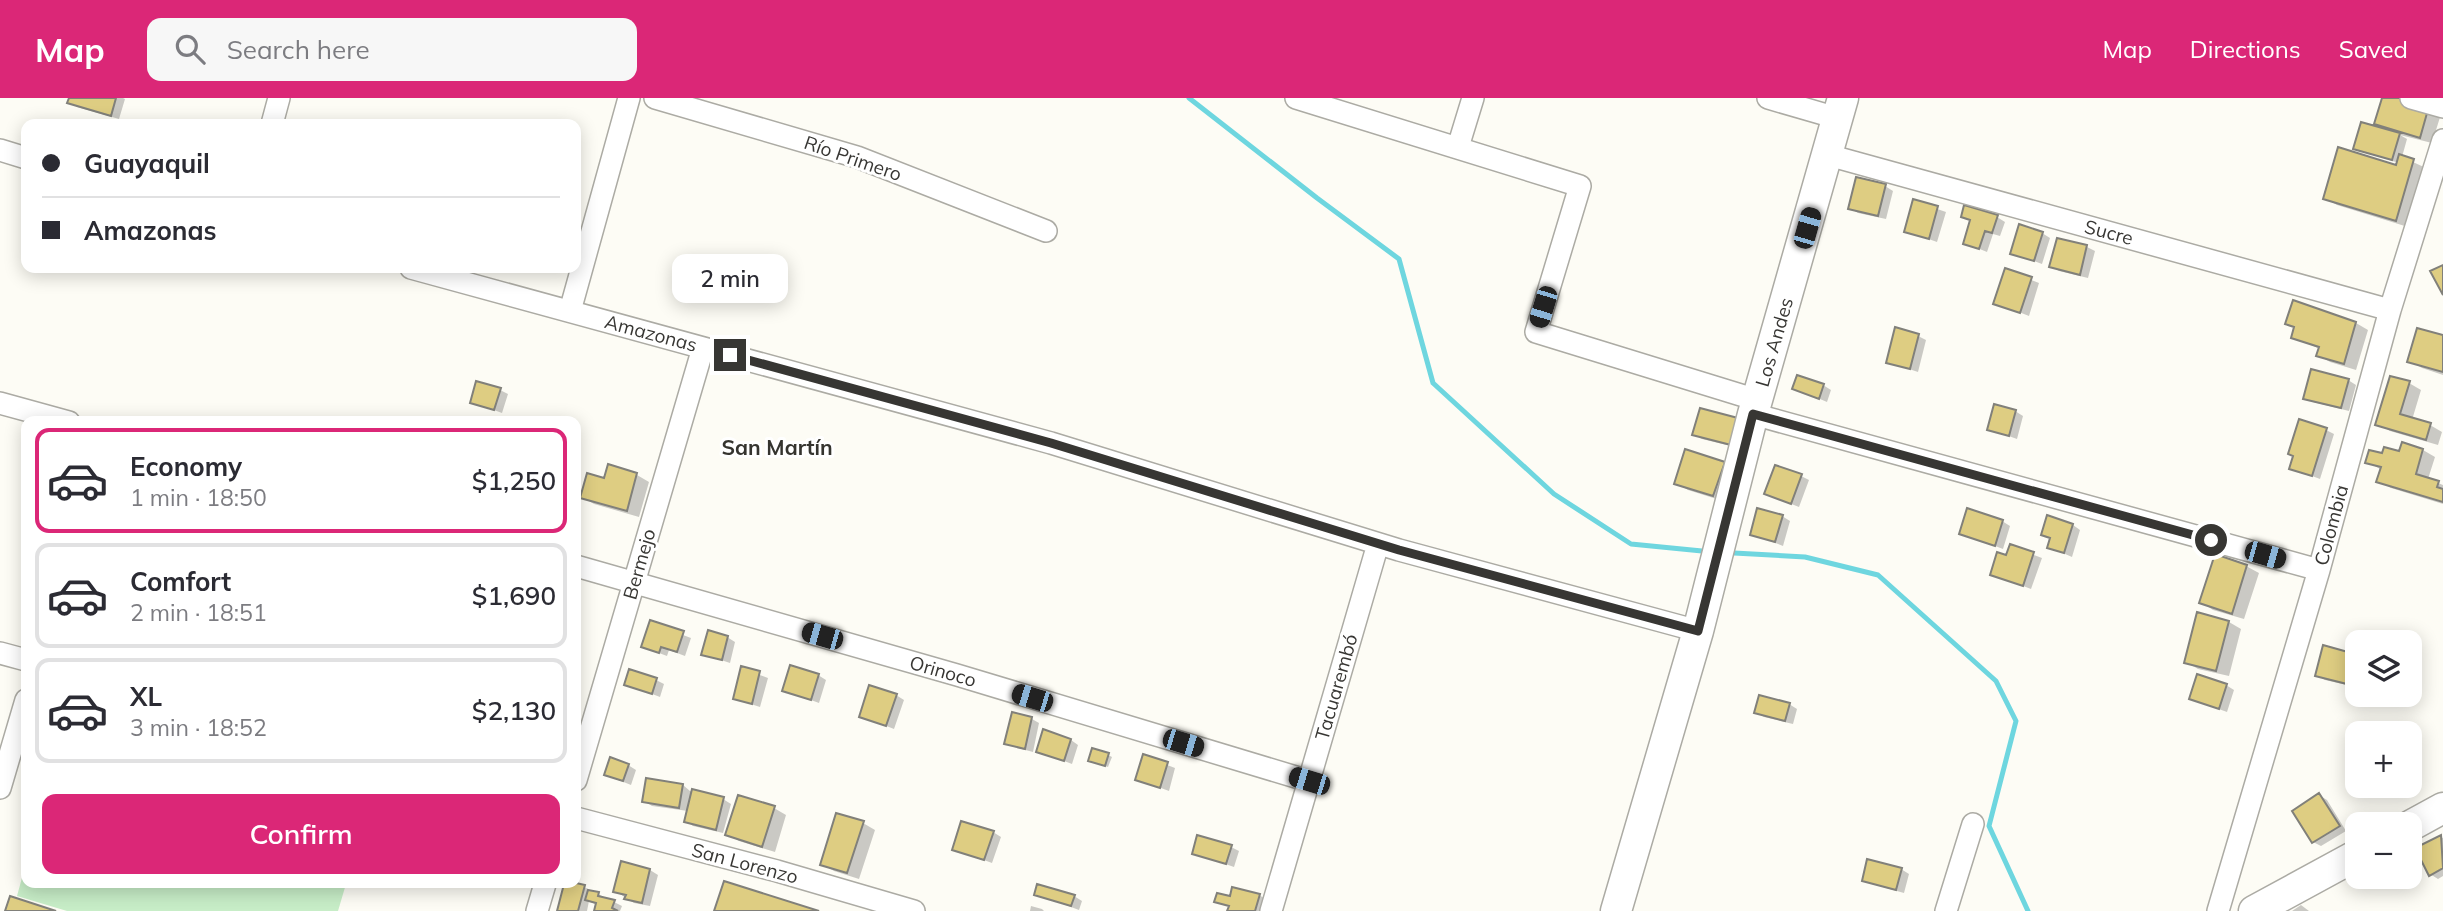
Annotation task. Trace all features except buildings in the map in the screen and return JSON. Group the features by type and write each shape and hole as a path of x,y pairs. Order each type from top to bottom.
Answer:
{"main road":[{"name":"Los Andes","path":"1616,911 1698,631 1755,407 1840,108"},
{"path":"2422,819 2443,808"},
{"path":"2254,911 2345,862"}],"street":[{"path":"273,119 279,98"},
{"path":"581,268 629,98"},
{"name":"Río Primero","path":"655,98 857,157 1046,231"},
{"path":"1296,98 1580,186 1536,331 1755,407 2319,570"},
{"path":"1458,147 1473,98"},
{"path":"1768,98 1840,108"},
{"path":"2411,98 2443,107"},
{"name":"Colombia","path":"2218,911 2319,570 2390,310 2443,140"},
{"path":"0,150 21,156"},
{"name":"Sucre","path":"1828,155 2390,310"},
{"name":"Amazonas","path":"429,273 1051,443 1378,544 1698,631"},
{"path":"569,311 580,273"},
{"name":"Bermejo","path":"581,763 703,348"},
{"path":"0,402 48,416"},
{"name":"Tacuarembó","path":"1271,911 1378,544"},
{"name":"Orinoco","path":"581,567 944,671 1309,781"},
{"path":"0,653 21,659"},
{"path":"0,788 21,717"},
{"name":"San Lorenzo","path":"581,819 763,867 914,911"},
{"path":"1946,911 1973,824"},
{"path":"537,911 544,888"}],"green space":[{"path":"21,881 21,888 345,888 338,911 67,911 17,896"}],"waterway":[{"path":"1189,98 1399,259 1433,383 1554,494 1631,544 1702,551"},
{"path":"1734,553 1805,557 1878,575 1996,681 2016,721 1989,826 2028,911"}],"district":[{"name":"San Martín","path":"777,447"}],"route":[{"path":"730,355 1051,443 1399,550 1698,631 1753,414 2211,540"}]}
